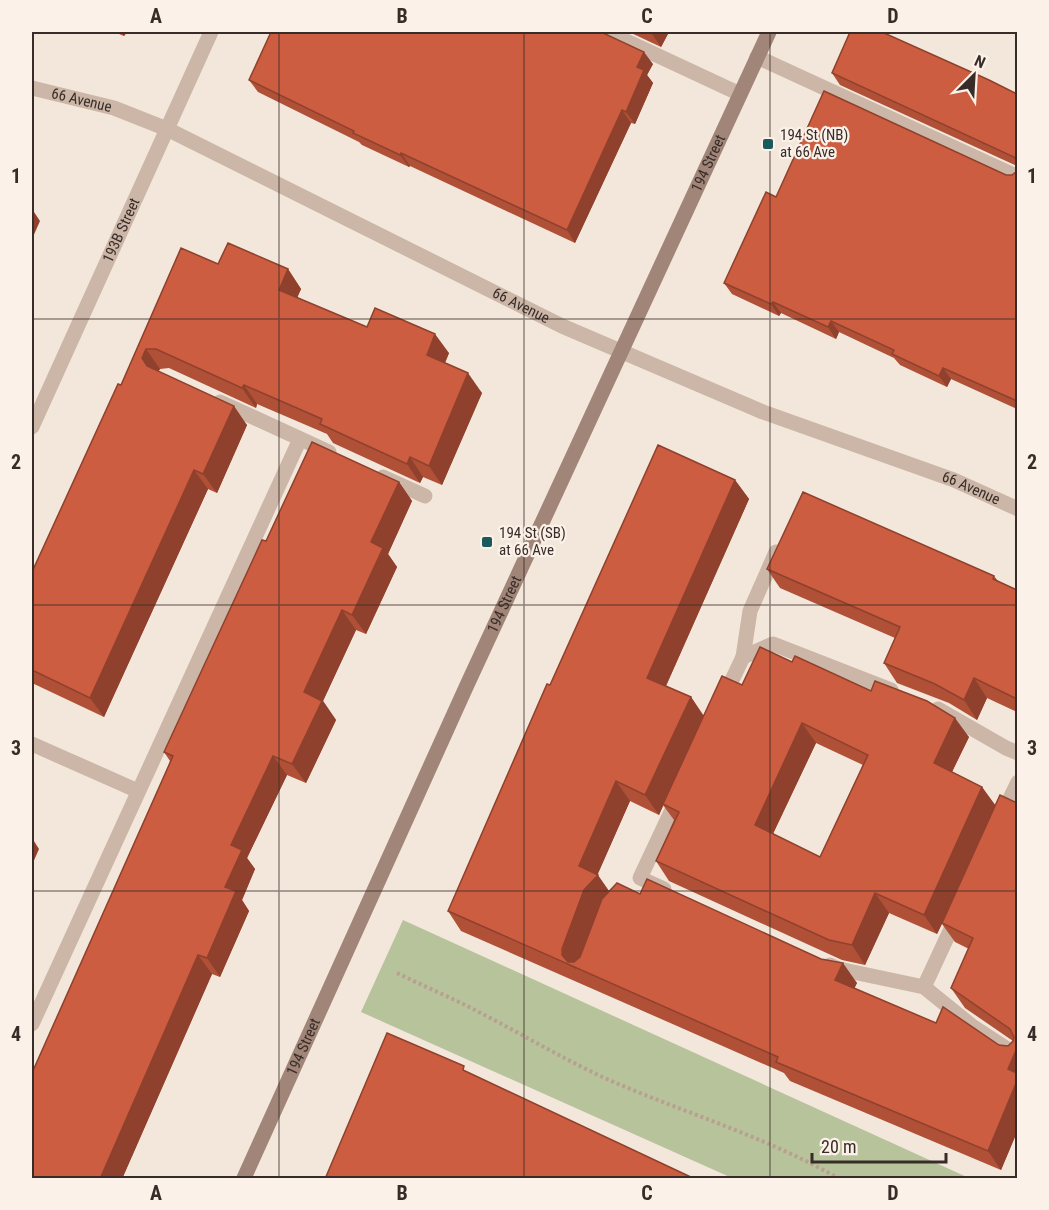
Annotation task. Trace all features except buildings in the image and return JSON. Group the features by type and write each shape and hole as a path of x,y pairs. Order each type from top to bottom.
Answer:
{"street":[{"name":"193B Street","path":"32,427 211,32"},
{"path":"607,32 740,94"},
{"name":"194 Street","path":"244,1179 342,958 769,32"},
{"path":"757,57 1017,177"},
{"name":"66 Avenue","path":"32,88 114,108 167,129 562,326 763,412 954,480 1017,509"},
{"path":"207,396 342,458"},
{"path":"32,1024 300,439"},
{"path":"373,472 425,496"},
{"path":"718,710 743,657 750,611 782,540"},
{"path":"743,657 773,644 904,696"},
{"path":"924,704 945,712 1017,753"},
{"path":"32,744 138,791"},
{"path":"993,836 1017,782"},
{"path":"627,892 640,878 684,783"},
{"path":"640,878 682,897"},
{"path":"924,987 963,901"},
{"path":"818,959 839,969 924,987 972,1026 1017,1056"}],"path":[{"path":"397,973 476,1011 538,1046 606,1079 678,1109 753,1136 838,1179"}],"green space":[{"path":"403,920 969,1178 732,1178 361,1012"}],"place":[{"name":"194 St (NB) at 66 Ave","path":"768,144"},
{"name":"194 St (SB) at 66 Ave","path":"487,542"}]}
